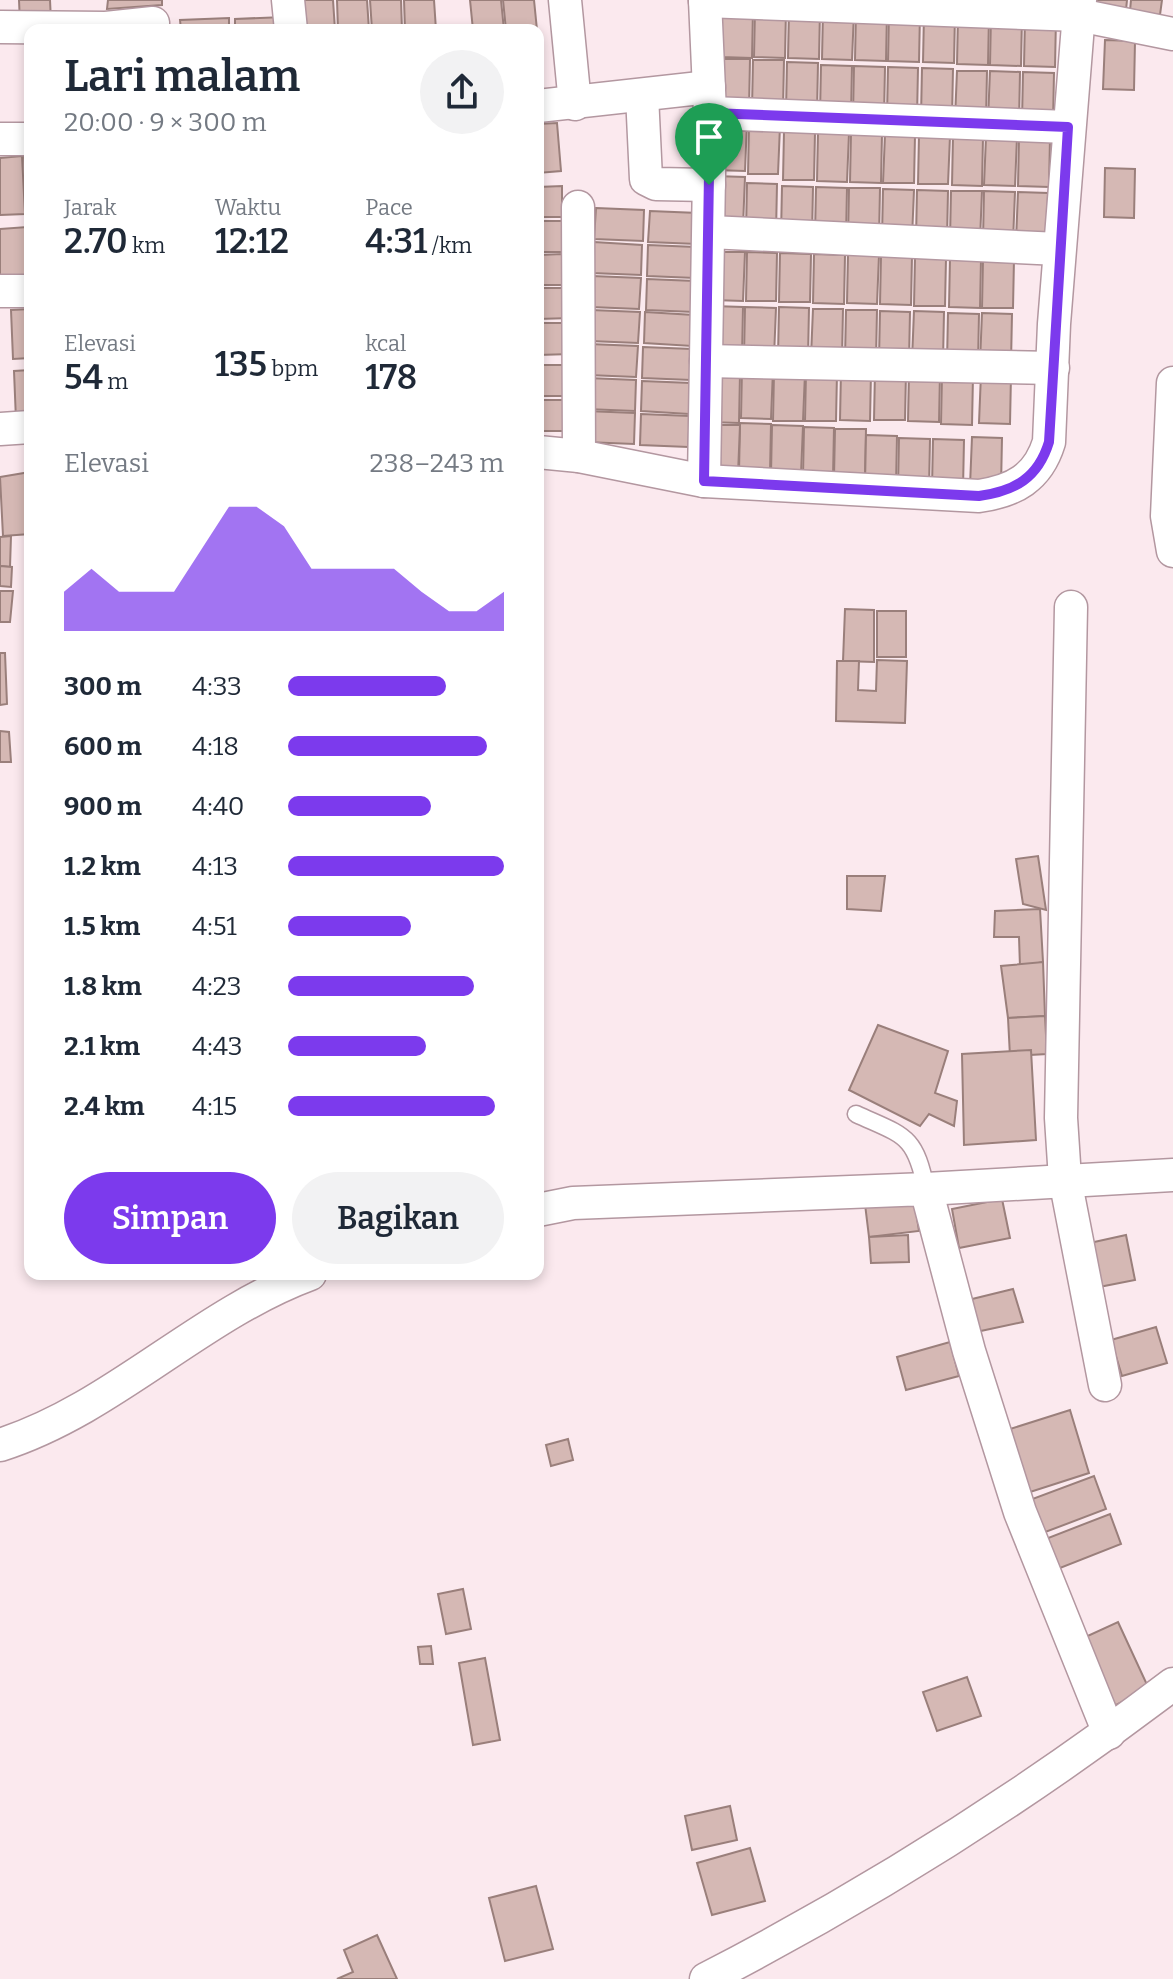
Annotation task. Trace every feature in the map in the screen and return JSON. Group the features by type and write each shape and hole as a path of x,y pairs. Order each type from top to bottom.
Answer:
{"street":[{"path":"288,0 290,24"},
{"path":"565,0 575,104"},
{"path":"704,481 710,232 710,100 705,1 1079,8 1173,34"},
{"path":"544,453 579,456 704,481 979,496 1003,493 1023,483 1043,460 1049,442 1059,249 1079,8"},
{"path":"0,27 24,27"},
{"path":"642,95 646,179 656,184 709,185"},
{"path":"544,106 642,95 1068,127"},
{"path":"0,139 24,139"},
{"path":"578,207 579,456"},
{"path":"710,232 1059,249"},
{"path":"0,291 24,291"},
{"path":"706,361 1053,368"},
{"path":"1173,383 1167,516 1173,551"},
{"path":"0,429 24,427"},
{"path":"1071,607 1061,1118 1065,1179 1105,1385"},
{"path":"544,1209 573,1203 926,1189 1173,1175"},
{"path":"926,1189 969,1351 1020,1512 1109,1733"},
{"path":"0,1445 38,1433 286,1280"},
{"path":"706,1979 889,1876 1109,1733 1173,1684"}],"lane":[{"path":"856,1114 898,1133 914,1146 926,1189"}],"building":[{"path":"19,0 50,0 51,21 20,23"},
{"path":"108,0 162,0 162,5 107,9"},
{"path":"302,0 333,0 335,24 304,24"},
{"path":"337,0 367,0 369,24 338,24"},
{"path":"370,0 401,0 402,24 372,24"},
{"path":"404,0 434,0 436,24 405,24"},
{"path":"470,0 501,0 503,24 472,24"},
{"path":"503,0 534,0 536,24 505,24"},
{"path":"1097,0 1127,0 1126,10 1096,6"},
{"path":"1131,0 1162,0 1160,15 1130,11"},
{"path":"722,8 753,9 752,58 721,57"},
{"path":"755,9 786,9 785,58 754,57"},
{"path":"789,10 820,10 819,59 788,58"},
{"path":"823,11 854,12 852,60 822,59"},
{"path":"856,11 887,12 886,61 855,60"},
{"path":"889,12 920,13 919,62 888,61"},
{"path":"924,14 955,14 954,63 923,62"},
{"path":"958,16 989,16 988,65 957,64"},
{"path":"991,16 1022,17 1021,66 990,65"},
{"path":"283,17 283,24 235,24 235,19"},
{"path":"1025,17 1056,18 1055,67 1024,66"},
{"path":"229,18 229,24 180,24 180,20"},
{"path":"1105,40 1135,41 1134,90 1103,89"},
{"path":"720,59 750,59 749,108 718,107"},
{"path":"753,60 784,60 783,109 752,108"},
{"path":"787,62 818,63 817,112 786,111"},
{"path":"821,65 852,66 851,115 820,114"},
{"path":"854,66 885,67 884,116 853,115"},
{"path":"888,67 918,68 917,117 887,116"},
{"path":"922,68 953,69 952,118 921,117"},
{"path":"957,71 987,71 986,120 955,119"},
{"path":"990,71 1020,72 1019,121 988,120"},
{"path":"1023,72 1054,73 1053,121 1022,121"},
{"path":"716,122 747,122 745,171 714,170"},
{"path":"557,123 561,171 544,172 544,124"},
{"path":"749,125 780,126 778,174 748,174"},
{"path":"784,131 815,132 814,180 783,180"},
{"path":"818,132 849,133 847,182 817,181"},
{"path":"851,133 882,134 881,183 850,182"},
{"path":"885,134 915,135 914,183 883,183"},
{"path":"919,135 950,136 948,184 918,184"},
{"path":"953,136 983,137 982,186 952,185"},
{"path":"986,137 1017,137 1015,186 984,185"},
{"path":"1019,137 1050,138 1049,187 1018,186"},
{"path":"22,156 24,214 0,215 0,158"},
{"path":"1105,168 1135,169 1134,218 1104,217"},
{"path":"714,176 745,177 743,226 713,225"},
{"path":"747,183 777,184 776,233 746,232"},
{"path":"562,186 562,217 544,217 544,187"},
{"path":"782,186 813,187 812,236 781,235"},
{"path":"816,187 847,188 846,236 815,235"},
{"path":"849,188 880,188 879,237 848,237"},
{"path":"883,189 914,190 912,238 882,238"},
{"path":"917,190 948,191 947,239 916,238"},
{"path":"951,191 982,191 980,240 950,239"},
{"path":"984,191 1015,192 1013,241 983,240"},
{"path":"1018,192 1048,193 1047,241 1016,241"},
{"path":"596,208 644,210 643,241 594,239"},
{"path":"650,211 698,213 697,244 648,242"},
{"path":"544,221 562,221 563,252 544,252"},
{"path":"24,227 24,276 0,278 0,229"},
{"path":"594,242 642,245 641,275 592,273"},
{"path":"648,245 696,247 695,278 647,276"},
{"path":"714,252 745,252 743,301 713,300"},
{"path":"747,252 777,253 776,301 746,301"},
{"path":"780,253 811,254 810,302 779,302"},
{"path":"563,254 563,285 544,285 544,255"},
{"path":"814,254 845,255 844,304 813,303"},
{"path":"848,254 879,255 877,304 847,303"},
{"path":"881,256 912,256 911,305 880,304"},
{"path":"915,257 946,258 945,306 914,306"},
{"path":"950,258 981,259 980,308 949,307"},
{"path":"983,259 1014,259 1013,308 982,308"},
{"path":"592,276 641,278 639,309 591,307"},
{"path":"647,279 695,281 694,312 646,310"},
{"path":"544,288 571,288 571,318 544,319"},
{"path":"712,306 743,307 742,356 711,355"},
{"path":"745,307 776,308 774,357 744,356"},
{"path":"779,307 809,308 808,357 778,356"},
{"path":"24,309 24,358 13,359 11,310"},
{"path":"813,309 843,309 842,358 811,357"},
{"path":"591,310 640,312 638,343 590,341"},
{"path":"846,310 877,310 876,359 845,359"},
{"path":"880,311 910,312 909,360 879,359"},
{"path":"914,311 944,312 943,361 912,360"},
{"path":"645,312 694,315 692,346 644,343"},
{"path":"948,313 979,314 978,363 947,362"},
{"path":"982,313 1012,314 1011,363 980,362"},
{"path":"544,323 570,323 571,354 544,355"},
{"path":"589,344 638,346 636,377 588,375"},
{"path":"643,347 692,349 691,380 642,378"},
{"path":"544,365 572,365 572,396 544,396"},
{"path":"742,369 773,370 771,419 741,418"},
{"path":"24,370 24,419 16,420 14,371"},
{"path":"841,371 871,372 870,421 840,420"},
{"path":"875,371 906,372 905,420 874,420"},
{"path":"774,372 805,373 803,421 773,421"},
{"path":"806,372 837,373 836,421 805,421"},
{"path":"909,372 940,373 939,422 908,421"},
{"path":"709,373 740,374 739,423 708,422"},
{"path":"981,374 1011,375 1010,424 979,423"},
{"path":"942,375 973,376 972,425 941,424"},
{"path":"588,378 636,380 635,411 586,409"},
{"path":"642,381 691,383 689,414 641,411"},
{"path":"544,400 573,400 573,431 544,431"},
{"path":"586,411 635,413 634,444 585,442"},
{"path":"641,414 690,416 688,447 640,445"},
{"path":"740,423 771,424 770,473 739,472"},
{"path":"709,425 740,425 738,474 708,473"},
{"path":"772,425 803,426 801,474 771,474"},
{"path":"804,427 834,428 833,477 803,476"},
{"path":"835,429 866,429 865,478 834,477"},
{"path":"866,435 897,436 896,485 865,484"},
{"path":"972,437 1002,438 1001,487 970,486"},
{"path":"899,438 930,439 929,488 898,487"},
{"path":"933,439 964,440 963,489 932,488"},
{"path":"24,473 24,534 3,536 0,477"},
{"path":"11,536 10,567 0,566 0,537"},
{"path":"0,566 12,567 11,587 0,586"},
{"path":"0,591 13,591 10,622 0,622"},
{"path":"845,609 874,610 874,662 843,661"},
{"path":"877,611 906,611 906,657 877,657"},
{"path":"0,653 5,653 7,704 0,705"},
{"path":"877,660 907,661 905,723 836,721 837,661 859,661 858,690 876,691"},
{"path":"0,731 9,732 11,762 0,762"},
{"path":"1038,856 1046,910 1023,904 1016,859"},
{"path":"847,876 885,876 881,911 847,909"},
{"path":"1040,909 1043,962 1020,967 1019,937 994,937 995,911"},
{"path":"1043,962 1045,1016 1008,1018 1001,966"},
{"path":"1045,1016 1047,1054 1010,1056 1008,1018"},
{"path":"878,1025 948,1051 935,1093 957,1101 954,1126 929,1114 920,1126 849,1090"},
{"path":"1031,1050 1036,1140 964,1145 962,1054"},
{"path":"914,1198 919,1231 869,1237 865,1204"},
{"path":"1002,1199 1010,1238 959,1248 952,1209"},
{"path":"908,1235 909,1262 871,1263 869,1237"},
{"path":"1126,1235 1135,1280 1094,1288 1085,1244"},
{"path":"1013,1289 1023,1322 976,1332 968,1300"},
{"path":"1156,1327 1167,1363 1122,1376 1111,1340"},
{"path":"950,1342 959,1376 906,1390 897,1357"},
{"path":"1070,1410 1089,1473 1027,1493 1007,1430"},
{"path":"568,1439 573,1460 551,1466 546,1445"},
{"path":"1094,1476 1106,1509 1040,1534 1027,1501"},
{"path":"1110,1514 1121,1544 1055,1570 1043,1540"},
{"path":"463,1589 471,1629 446,1634 438,1594"},
{"path":"1118,1622 1149,1689 1112,1707 1081,1639"},
{"path":"431,1646 433,1664 420,1664 418,1647"},
{"path":"485,1658 500,1740 473,1745 459,1663"},
{"path":"967,1677 981,1716 937,1731 923,1692"},
{"path":"730,1806 737,1840 692,1850 685,1816"},
{"path":"750,1848 765,1901 712,1915 697,1863"},
{"path":"536,1886 553,1949 505,1961 489,1898"},
{"path":"377,1935 397,1979 337,1979 353,1972 344,1950"}],"route":[{"path":"710,113 1068,127 1049,442 1043,460 1023,483 1003,493 979,496 704,481 709,185 710,113"}]}
